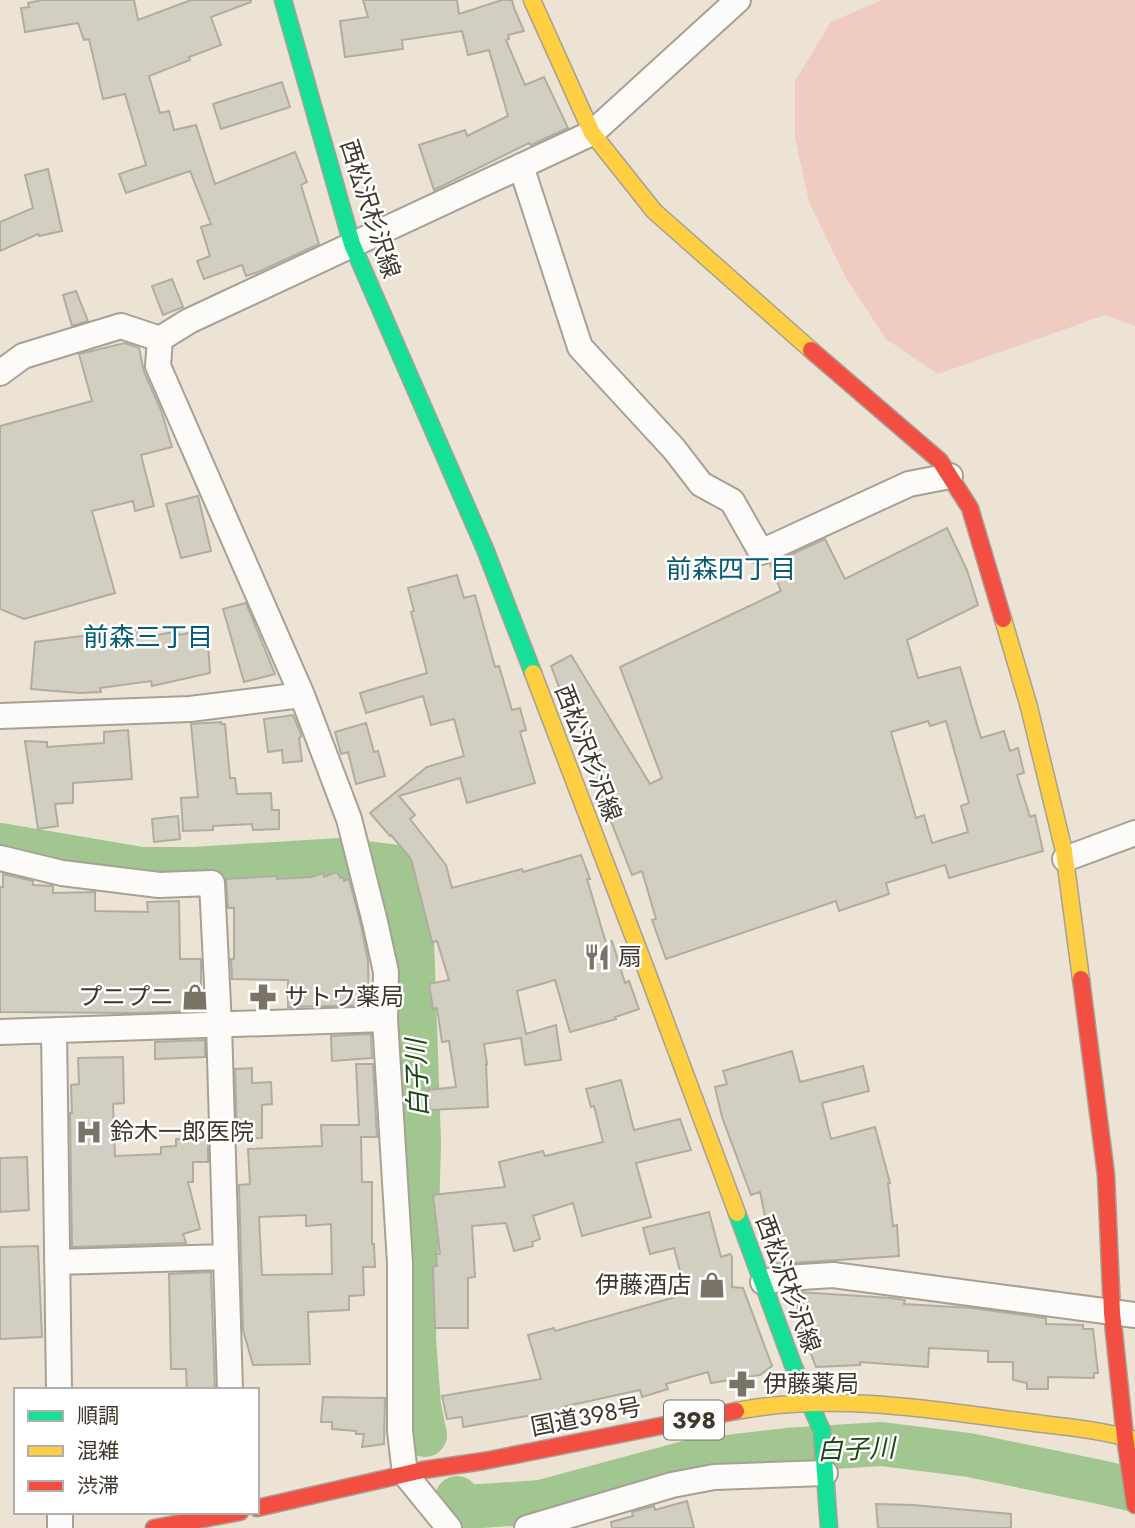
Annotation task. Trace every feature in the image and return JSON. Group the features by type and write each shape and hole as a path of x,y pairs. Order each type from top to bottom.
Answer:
{"main road":[{"name":"西松沢杉沢線","path":"283,0 352,244 485,549 808,1402 822,1431 829,1528"},
{"path":"532,0 592,133 654,211 940,461 970,508 1029,706 1065,859 1124,1314 1130,1438 1127,1459 1135,1505"},
{"name":"国道398号","path":"259,1508 405,1474 763,1406 808,1402 875,1403 971,1414 1130,1438"},
{"path":"155,1528 230,1514"}],"street":[{"path":"160,339 188,321 592,133 738,0"},
{"path":"521,166 579,347 674,449 701,484 732,501 761,552 909,484 950,476"},
{"path":"0,373 23,356 121,326 160,339"},
{"path":"160,339 158,366 302,695 349,819 367,892 386,972 385,1019 400,1263 400,1431 405,1474 449,1528"},
{"path":"0,716 190,709 302,695"},
{"path":"1065,859 1135,832"},
{"path":"0,858 62,873 159,885 212,883 230,1388"},
{"path":"0,1032 385,1019"},
{"path":"54,1031 59,1388"},
{"path":"57,1262 226,1257"},
{"path":"763,1282 833,1275 1124,1314"},
{"path":"527,1528 672,1485 714,1476 825,1469"}],"shaded area":[{"path":"882,0 1135,0 1135,326 1105,315 938,374 886,339 846,278 809,202 795,138 795,81 831,22"}],"building":[{"path":"42,0 134,0 138,20 191,0 251,0 211,17 221,45 149,76 160,113 169,111 174,130 196,125 215,184 295,152 307,182 301,185 319,244 246,276 242,265 204,279 197,261 210,256 201,227 211,224 190,171 126,193 119,174 146,165 125,94 103,99 89,39 84,40 78,23 25,32 21,8 29,7 28,3"},
{"path":"363,0 457,0 459,14 502,0 512,0 524,31 508,35 509,39 506,40 525,85 544,77 568,128 531,145 529,143 434,190 419,145 465,130 467,136 508,116 489,50 468,55 462,31 402,40 403,49 345,57 340,21 368,17"},
{"path":"282,82 290,107 221,129 213,104"},
{"path":"48,169 62,231 39,236 38,234 0,251 0,222 33,208 25,175"},
{"path":"172,279 183,307 163,315 152,286"},
{"path":"76,291 88,321 72,326 63,295"},
{"path":"125,343 139,348 144,372 161,410 172,447 141,455 154,506 135,511 133,501 92,511 115,593 24,619 0,609 0,426 92,401 79,354"},
{"path":"198,496 211,551 181,558 166,504"},
{"path":"947,528 967,570 978,605 907,640 918,678 960,667 981,738 1004,731 1010,751 1018,748 1024,773 1017,775 1030,817 1035,815 1043,851 949,878 945,865 886,883 889,894 839,911 836,901 666,959 652,920 656,919 642,871 632,875 587,760 591,758 566,689 561,692 551,666 571,655 650,784 662,778 620,667 781,591 770,564 825,539 845,579","holes":["928,721 930,726 946,721 969,803 961,806 968,832 932,843 924,815 916,818 891,732"]},
{"path":"457,575 464,598 475,595 495,667 499,666 512,710 520,708 526,730 520,732 535,783 467,803 460,778 399,796 415,815 410,819 446,865 452,888 581,855 606,943 612,941 625,983 629,981 639,1009 615,1017 616,1019 570,1032 555,980 517,991 526,1034 556,1025 561,1060 525,1065 521,1038 484,1044 488,1107 430,1110 428,1090 456,1087 449,1041 442,1042 437,1008 433,1009 429,984 449,980 437,941 432,942 411,859 370,813 427,767 464,756 454,719 431,725 423,696 366,713 360,693 427,673 411,612 414,611 408,588"},
{"path":"246,603 275,674 244,682 223,609"},
{"path":"137,629 138,639 178,631 179,635 207,629 210,673 152,686 151,681 100,688 101,692 31,689 35,642"},
{"path":"293,715 301,734 299,738 302,761 283,763 282,750 268,752 264,719"},
{"path":"366,723 374,752 378,751 385,776 356,784 348,752 341,754 335,732"},
{"path":"191,724 225,724 230,778 235,778 237,794 271,793 272,810 279,810 279,829 253,830 252,824 183,831 181,798 198,797"},
{"path":"128,730 132,779 73,783 73,803 55,804 58,826 38,829 25,741 47,742 47,747 104,743 104,732"},
{"path":"178,816 180,839 154,842 152,819"},
{"path":"337,872 344,881 349,879 361,925 368,961 369,1005 288,1007 288,980 232,979 234,908 228,908 226,879 312,877 323,873 324,877"},
{"path":"3,874 33,881 33,885 53,886 53,893 95,892 95,911 148,912 147,902 179,901 180,959 201,959 201,1003 194,1003 194,1011 0,1012 0,887 3,887"},
{"path":"371,1034 372,1058 332,1061 331,1036"},
{"path":"205,1040 205,1057 155,1059 155,1042"},
{"path":"792,1051 800,1082 863,1066 869,1091 822,1103 831,1139 875,1127 890,1183 893,1226 897,1225 899,1256 777,1264 770,1246 760,1192 751,1195 722,1117 715,1087 727,1084 723,1071"},
{"path":"123,1057 124,1103 113,1104 115,1156 161,1154 161,1147 176,1146 176,1139 208,1138 208,1162 193,1162 193,1182 188,1182 200,1229 183,1234 186,1243 72,1247 70,1113 71,1085 79,1084 78,1058"},
{"path":"356,1064 373,1064 377,1137 361,1137 362,1182 372,1182 372,1244 375,1267 363,1267 364,1295 349,1296 349,1310 308,1312 310,1364 253,1365 243,1330 239,1185 250,1184 248,1149 322,1146 321,1125 359,1125","holes":["306,1215 306,1226 331,1224 332,1274 262,1275 259,1217"]},
{"path":"252,1068 252,1083 271,1082 272,1104 262,1105 262,1138 237,1139 235,1069"},
{"path":"621,1080 634,1130 680,1119 691,1150 636,1163 651,1217 582,1236 573,1203 533,1216 540,1239 532,1242 533,1246 514,1251 506,1223 472,1226 475,1277 468,1278 468,1328 435,1328 433,1267 437,1266 436,1254 440,1254 433,1195 505,1187 499,1162 543,1151 545,1156 603,1142 594,1106 591,1107 586,1089"},
{"path":"27,1157 29,1210 0,1212 0,1158"},
{"path":"709,1212 721,1257 730,1254 732,1257 732,1287 743,1288 772,1366 760,1375 711,1383 708,1372 666,1384 668,1389 642,1397 640,1390 562,1407 563,1412 540,1417 539,1414 463,1427 462,1417 447,1419 442,1396 541,1379 528,1335 554,1328 555,1331 686,1294 674,1248 650,1254 643,1228"},
{"path":"38,1246 42,1337 0,1339 0,1247"},
{"path":"211,1272 215,1388 187,1388 186,1369 171,1369 169,1274"},
{"path":"798,1292 891,1298 905,1300 904,1304 972,1308 1046,1318 1046,1324 1083,1325 1083,1329 1093,1329 1098,1373 1094,1373 1094,1378 1048,1377 1048,1389 1027,1389 1027,1383 1013,1380 1013,1362 988,1362 988,1351 929,1348 928,1367 860,1362 860,1365 816,1367 797,1317"},
{"path":"323,1397 385,1398 384,1444 362,1447 364,1434 332,1429 332,1422 321,1422"},
{"path":"687,1501 694,1528 612,1528 611,1522 633,1516 632,1512 654,1506 655,1510"},
{"path":"876,1504 1011,1514 1011,1528 878,1528"}],"waterway":[{"name":"白子川","path":"0,845 141,869 193,869 340,860 391,866 408,904 412,938 419,1142 414,1338 419,1406 425,1435"},
{"name":"白子川","path":"457,1498 466,1507 541,1502 693,1461 786,1450 881,1444 969,1455 1135,1490"}],"traffic: fast":[{"path":"283,0 352,244 485,549 533,673"},
{"path":"737,1213 793,1365 822,1431 829,1528"}],"traffic: slow":[{"path":"532,0 592,133 654,211 811,350"},
{"path":"1003,619 1029,707 1064,851 1081,979"},
{"path":"533,673 737,1213"},
{"path":"736,1411 807,1403 878,1404 1077,1428 1135,1440"}],"traffic: jam":[{"path":"811,350 940,461 970,508 1003,619"},
{"path":"1081,979 1106,1175 1112,1313 1135,1505"},
{"path":"259,1508 423,1470 484,1461 736,1411"},
{"path":"154,1528 229,1514"}],"place":[{"name":"扇","path":"597,957"},
{"name":"プニプニ","path":"195,997"},
{"name":"サトウ薬局","path":"263,997"},
{"name":"鈴木一郎医院","path":"89,1132"},
{"name":"伊藤酒店","path":"712,1285"},
{"name":"伊藤薬局","path":"742,1384"}],"district":[{"name":"前森四丁目","path":"731,569"},
{"name":"前森三丁目","path":"148,637"}]}
